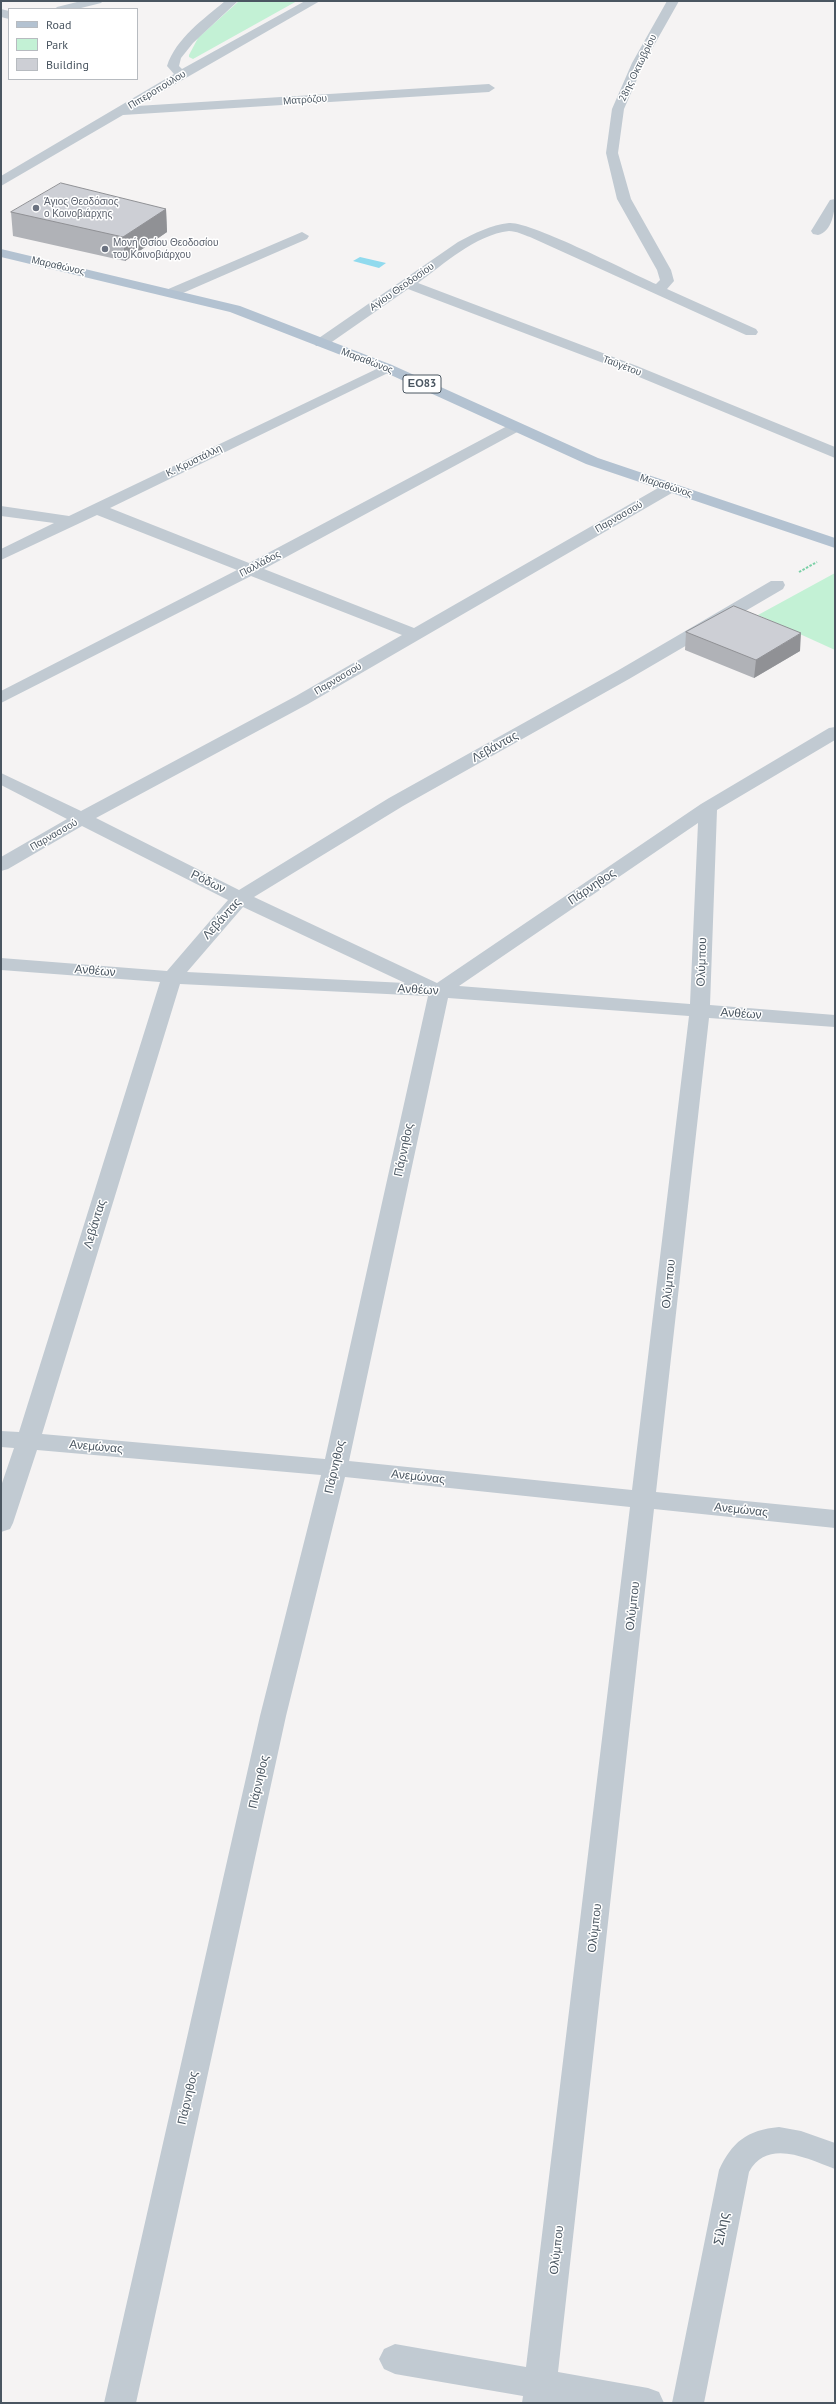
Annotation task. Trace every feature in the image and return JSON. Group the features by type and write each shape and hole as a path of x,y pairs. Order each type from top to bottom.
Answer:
{"main road":[{"name":"Μαραθώνος","path":"1,253 235,309 387,368 592,461 835,543"}],"street":[{"path":"66,8 97,1"},
{"path":"181,75 173,66 176,56 193,37 232,1"},
{"name":"Πιπεροπούλου","path":"1,182 181,75 314,1"},
{"name":"28ης Οκτωβρίου","path":"658,290 666,281 664,270 624,199 612,153 618,108 638,63 672,1"},
{"name":"Ματρόζου","path":"121,111 489,88"},
{"path":"818,231 835,203"},
{"name":"Αγίου Θεοδοσίου","path":"321,343 408,284 462,245 485,234 511,227 535,234 751,332"},
{"path":"171,293 302,236"},
{"name":"Ταϋγέτου","path":"408,284 632,369 835,453"},
{"name":"Κ. Κρυστάλλη","path":"1,555 387,368"},
{"name":"Παλλάδος","path":"1,698 251,569 516,427"},
{"name":"Παρνασσού","path":"1,865 80,819 302,700 414,634 672,487"},
{"path":"97,509 414,634"},
{"path":"1,511 71,521"},
{"name":"Λεβάντας","path":"1,1523 28,1442 172,977 240,898 396,802 623,675 777,585"},
{"name":"Πάρνηθος","path":"120,2403 273,1716 335,1468 439,991 708,808 835,732"},
{"name":"Ρόδων","path":"1,778 240,898 439,991"},
{"name":"Ολύμπου","path":"540,2394 645,1500 700,1011 708,808"},
{"name":"Ανθέων","path":"1,964 172,977 439,991 835,1021"},
{"name":"Ανεμώνας","path":"1,1439 335,1468 835,1520"},
{"name":"Σίλης","path":"688,2403 734,2170 746,2152 764,2142 784,2139 835,2156"},
{"path":"395,2360 540,2394 648,2403"}],"path":[{"path":"777,585 822,559"}],"green space":[{"path":"239,1 297,1 193,59 189,57 198,38"},
{"path":"835,573 835,650 758,615"}],"water":[{"path":"360,257 386,263 379,268 353,261"}],"building":[{"path":"61,183 166,209 123,237 11,212"},
{"path":"734,606 801,633 756,660 686,632"}],"place":[{"name":"Άγιος Θεοδόσιος ο Κοινοβιάρχης","path":"36,208"},
{"name":"Μονή Οσίου Θεοδοσίου του Κοινοβιάρχου","path":"105,249"}]}
